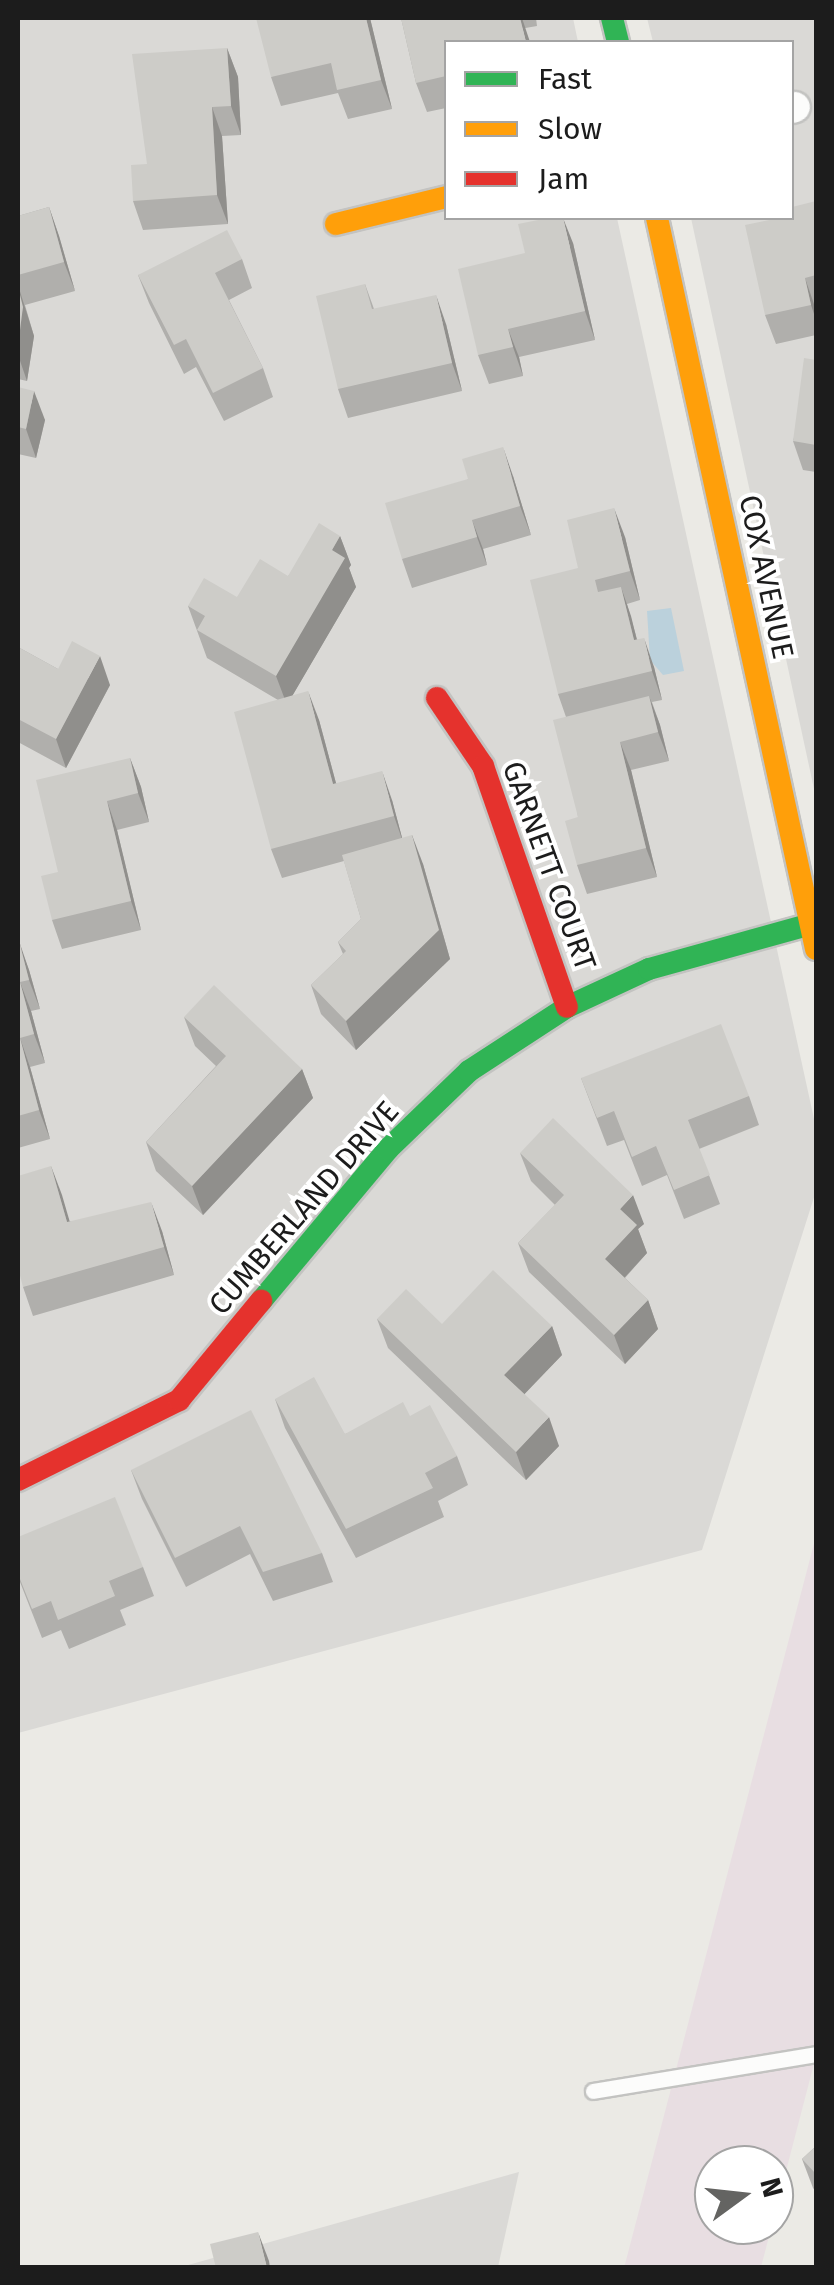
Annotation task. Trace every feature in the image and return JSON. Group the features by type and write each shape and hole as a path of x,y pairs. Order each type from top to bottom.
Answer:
{"street":[{"path":"336,224 444,197"},
{"name":"COX AVENUE","path":"656,220 816,950"},
{"name":"GARNETT COURT","path":"437,698 483,766 567,1006"},
{"name":"CUMBERLAND DRIVE","path":"18,1480 179,1400 388,1149 468,1071 567,1006 649,969 810,924"}],"lane":[{"path":"593,2091 816,2054"}],"shaded area":[{"path":"18,18 573,18 578,40 444,40 444,220 617,220 816,1128 816,1191 702,1550 18,1733"},
{"path":"647,18 816,18 814,789 691,220 794,220 794,40 652,40"},
{"path":"816,1536 816,2056 793,2145 694,2145 694,2245 767,2245 761,2267 624,2268"},
{"path":"519,2172 498,2267 181,2267"}],"water":[{"path":"671,608 684,671 663,675 650,660 647,611"}],"building":[{"path":"256,18 366,18 381,80 337,90 331,63 271,77"},
{"path":"401,18 520,18 526,40 444,40 444,76 416,83"},
{"path":"227,48 231,106 212,107 217,195 133,201 131,165 147,164 132,54"},
{"path":"816,201 816,275 805,278 811,305 765,315 745,225 794,220 794,206"},
{"path":"49,207 64,262 18,275 18,216"},
{"path":"563,220 585,311 508,329 513,347 478,355 458,269 525,253 518,224"},
{"path":"227,230 242,259 215,273 263,368 213,393 186,339 174,345 138,275"},
{"path":"365,284 372,309 436,295 452,363 338,389 316,296"},
{"path":"18,287 23,307 18,345"},
{"path":"804,358 816,360 816,445 793,441"},
{"path":"18,387 34,391 26,429 18,427"},
{"path":"503,447 520,506 472,520 477,537 402,559 385,503 468,479 462,459"},
{"path":"614,508 630,571 595,580 598,592 621,587 634,640 644,638 652,671 558,694 530,580 578,568 567,520"},
{"path":"319,523 340,536 332,550 345,558 276,676 197,630 205,616 188,606 204,578 237,597 260,559 288,576"},
{"path":"72,641 100,656 56,739 18,719 18,647 58,669"},
{"path":"308,691 333,784 382,771 394,816 271,849 234,712"},
{"path":"649,696 658,732 620,742 646,848 577,865 565,821 578,817 553,720"},
{"path":"130,758 138,793 107,801 131,901 52,920 41,876 58,872 36,780"},
{"path":"412,835 439,930 346,1021 311,985 346,951 338,942 361,919 342,855"},
{"path":"18,941 29,980 20,982 34,1034 20,1038 39,1110 18,1116"},
{"path":"214,985 302,1069 192,1186 146,1142 226,1056 184,1017"},
{"path":"721,1024 749,1096 688,1120 710,1175 674,1190 656,1146 632,1157 614,1111 597,1118 581,1078"},
{"path":"553,1118 633,1195 620,1209 637,1225 605,1259 648,1300 614,1335 518,1243 564,1195 520,1153"},
{"path":"51,1166 67,1222 151,1202 164,1247 23,1287 18,1268 18,1176"},
{"path":"493,1270 552,1326 504,1375 549,1417 516,1452 377,1319 406,1289 442,1324"},
{"path":"314,1377 345,1434 403,1402 410,1416 430,1405 457,1456 425,1473 433,1488 346,1529 275,1399"},
{"path":"251,1410 322,1553 263,1572 240,1526 175,1558 131,1470"},
{"path":"115,1497 143,1567 109,1581 115,1596 58,1620 51,1601 32,1609 18,1574 18,1537"},
{"path":"816,2146 816,2174 802,2159"},
{"path":"258,2232 267,2268 216,2268 210,2244"}],"traffic: fast":[{"path":"612,18 618,40"},
{"path":"261,1301 388,1149 469,1071 567,1007 649,969 811,924"}],"traffic: slow":[{"path":"336,224 444,198"},
{"path":"657,220 816,949"}],"traffic: jam":[{"path":"437,698 483,766 567,1007"},
{"path":"18,1480 179,1400 261,1301"}]}
